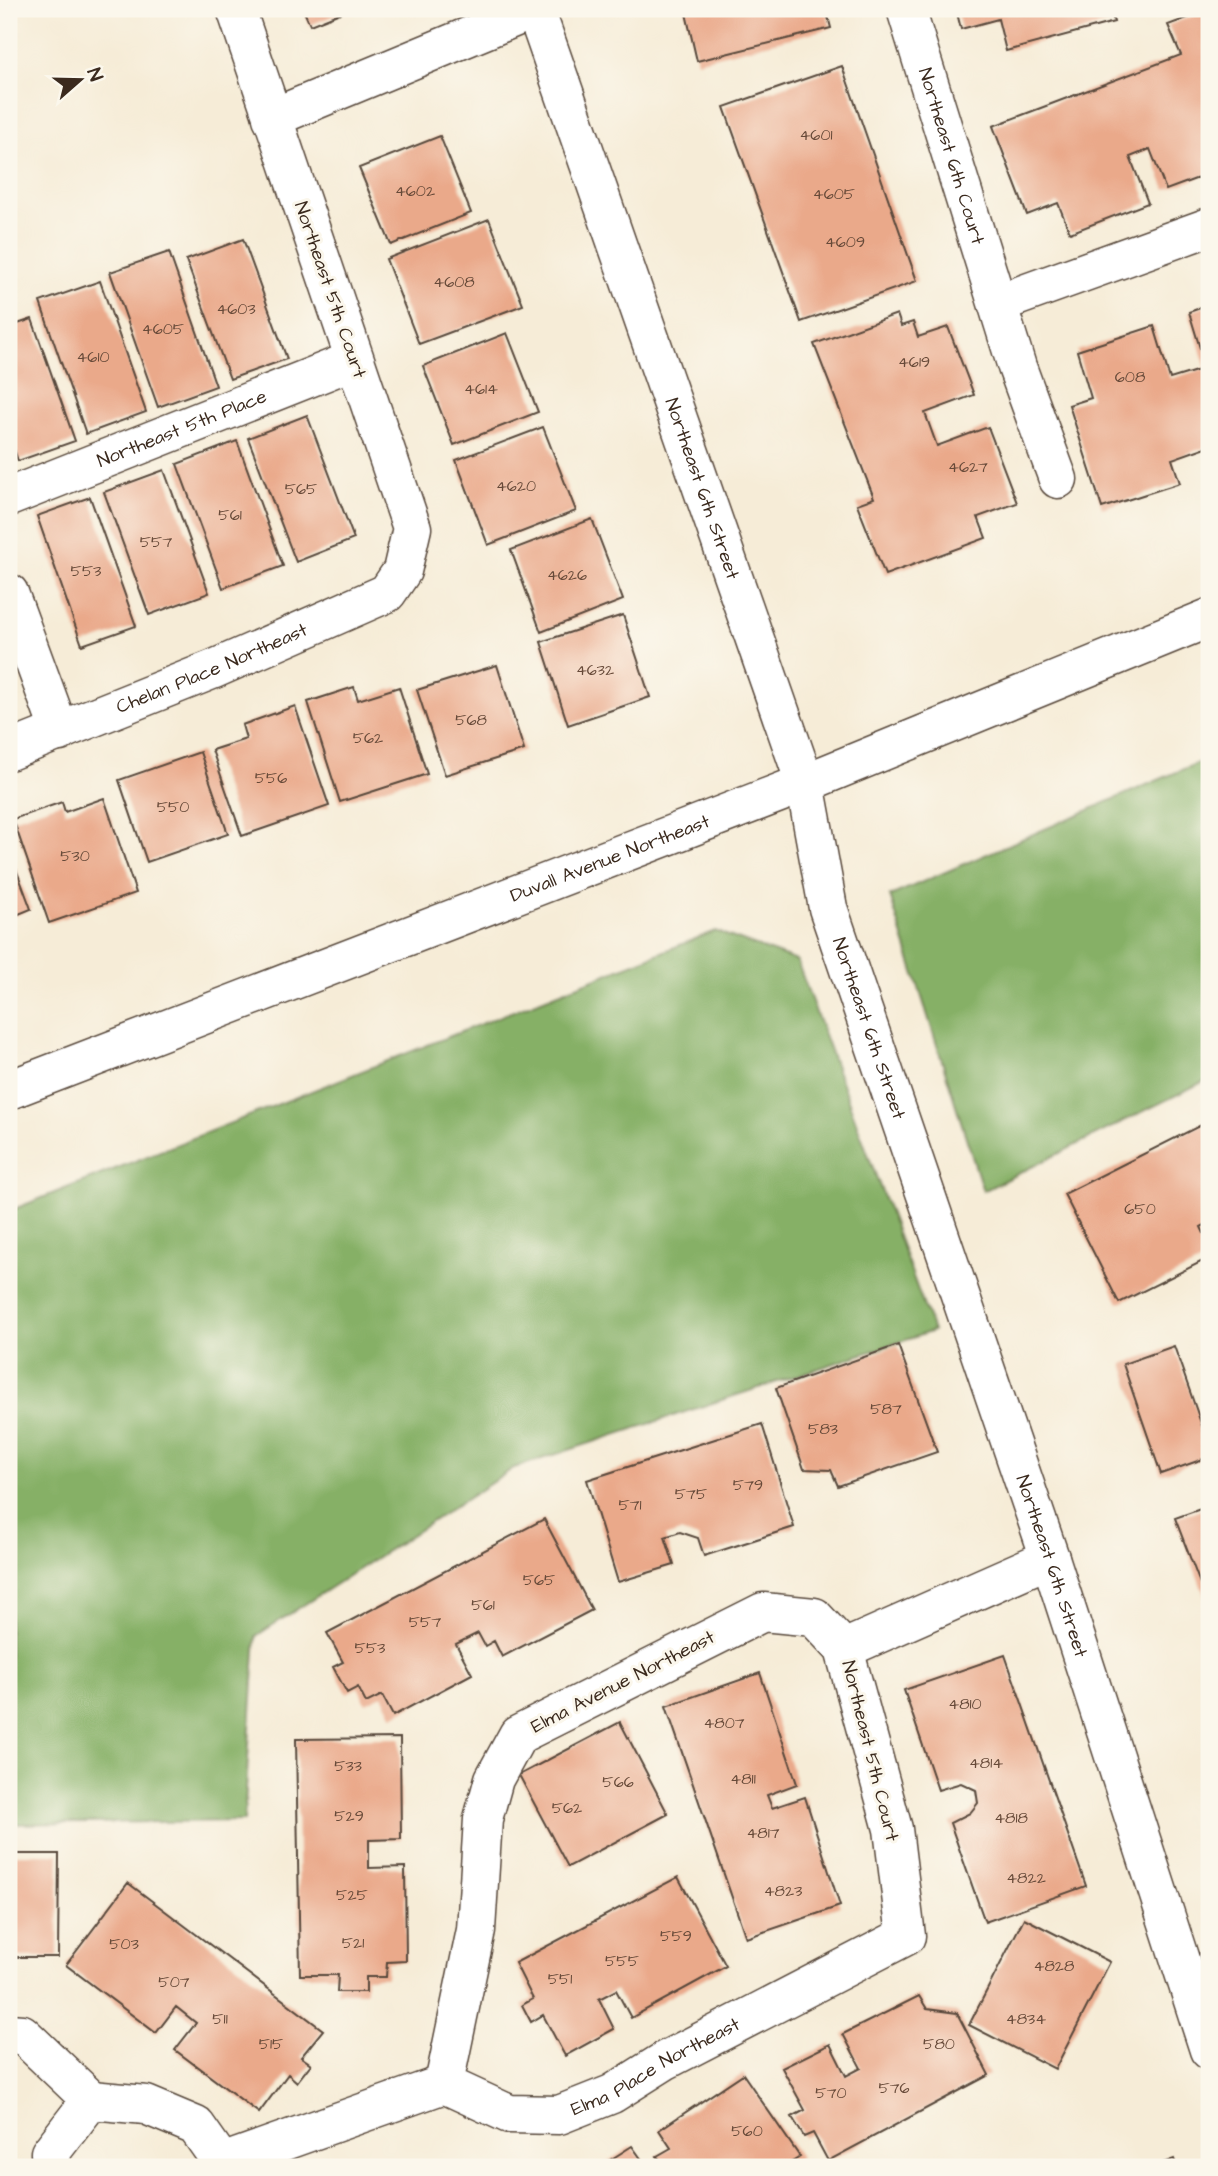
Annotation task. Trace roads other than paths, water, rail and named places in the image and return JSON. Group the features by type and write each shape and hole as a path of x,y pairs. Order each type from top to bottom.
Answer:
{"street":[{"name":"Northeast 5th Court","path":"236,9 412,528 402,571"},
{"path":"272,118 535,9"},
{"name":"Northeast 6th Street","path":"535,9 805,783 828,908 1051,1558 1209,2050"},
{"name":"Northeast 6th Court","path":"906,9 1017,367 1058,479"},
{"path":"999,303 1209,227"},
{"name":"Northeast 5th Place","path":"9,497 354,360"},
{"name":"Chelan Place Northeast","path":"9,751 214,669 387,593 402,571"},
{"path":"9,593 60,732"},
{"name":"Duvall Avenue Northeast","path":"9,1090 805,783 1209,618"},
{"path":"844,1649 1051,1558"},
{"name":"Elma Avenue Northeast","path":"444,2084 476,1930 482,1819 494,1779 518,1735 763,1612 814,1617 844,1649"},
{"name":"Northeast 5th Court","path":"844,1649 893,1829 906,1936"},
{"name":"Elma Place Northeast","path":"444,2084 509,2114 559,2115 612,2094 666,2060 906,1936"},
{"path":"9,2033 22,2034 91,2100 146,2105 196,2126 222,2165 444,2084"},
{"path":"51,2167 50,2153 91,2100"}]}
